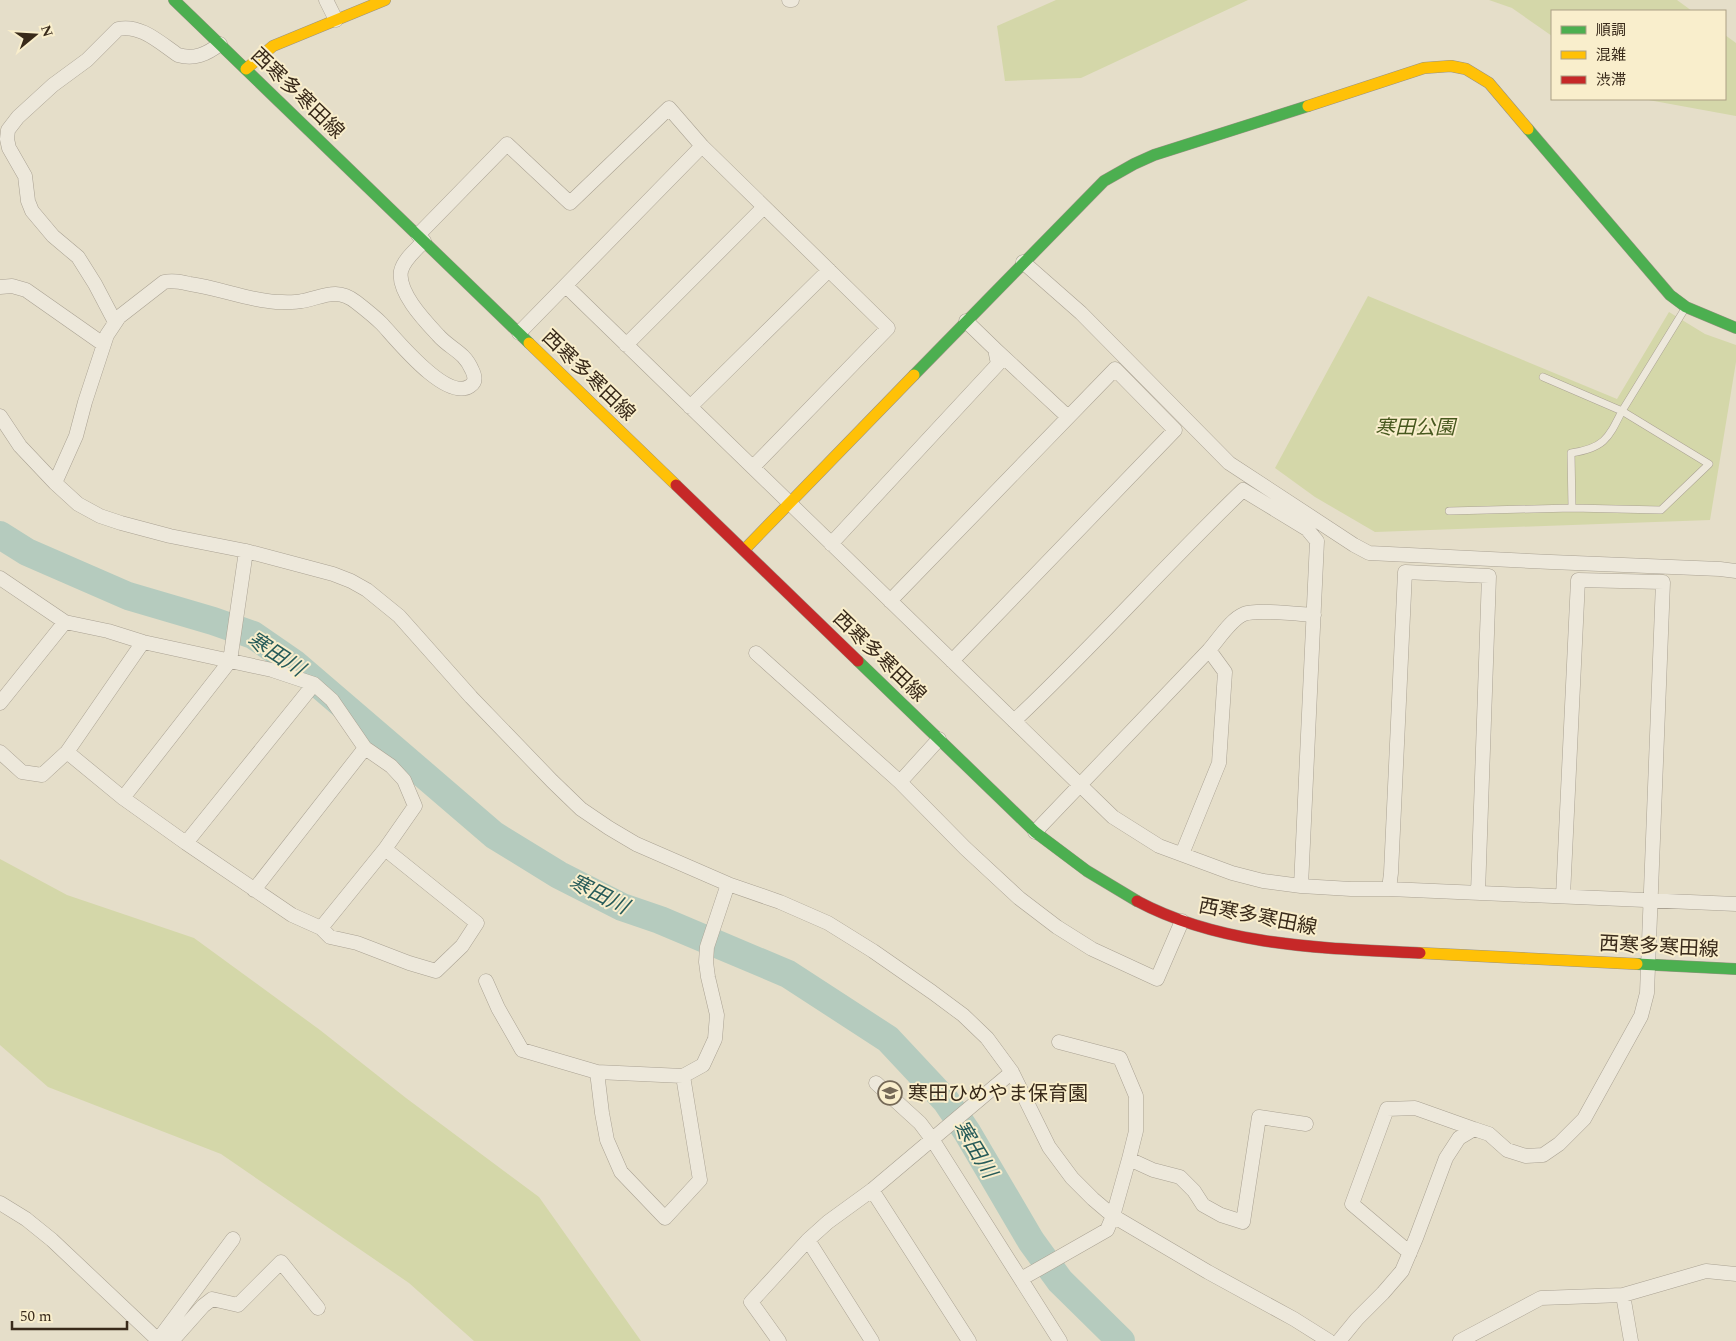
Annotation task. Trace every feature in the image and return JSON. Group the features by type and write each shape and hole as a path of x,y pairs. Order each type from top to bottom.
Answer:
{"main road":[{"name":"西寒多寒田線","path":"174,0 939,740 1036,832 1078,865 1147,906 1182,921 1231,934 1328,948 1736,969"},
{"path":"246,69 273,46 384,0"},
{"path":"744,550 1104,181 1154,154 1424,68 1454,65 1467,68 1489,83 1670,295 1686,307 1736,328"}],"street":[{"path":"326,0 336,20"},
{"path":"115,322 78,257 53,236 32,211 28,201 25,176 9,148 8,130 18,117 41,95 88,60 118,29 125,27 137,29 178,55 184,56 205,54 220,44"},
{"path":"55,483 76,436 103,344 115,322 162,283 168,281 202,286 272,302 297,302 330,294 341,294 376,318 424,369 453,388 465,388 471,385 474,379 469,363 461,353 436,333 413,305 401,283 404,265 421,238 506,144 570,203 669,108 702,146 888,328 752,468"},
{"path":"519,333 702,146"},
{"path":"626,345 764,207"},
{"path":"1023,262 1081,313 1229,463 1369,553 1736,571"},
{"path":"690,407 829,270"},
{"path":"0,287 12,286 26,290 103,344"},
{"path":"566,286 1079,785 1113,817 1159,846 1232,873 1263,881 1301,886 1736,904"},
{"path":"966,321 1068,417"},
{"path":"831,544 998,364 995,349"},
{"path":"890,600 1115,369 1175,430 952,661"},
{"path":"0,416 20,446 55,483 78,504 100,516 170,536 246,551 333,574 367,590 399,616 471,696 581,809 636,844 728,884 780,902 828,923 873,951 963,1015 987,1038 1012,1072 1049,1146 1072,1178 1113,1216 1208,1272 1294,1318 1329,1341"},
{"path":"1014,721 1050,688 1243,490 1307,529 1316,541 1301,886"},
{"path":"124,798 230,661 246,551"},
{"path":"1388,889 1391,874 1405,572 1489,576 1478,893"},
{"path":"0,578 65,622 108,631 143,642 272,670 314,684 332,700 365,748 391,766 404,780 415,806 385,849 321,928"},
{"path":"1410,1253 1352,1204 1387,1109 1415,1108 1489,1134 1507,1150 1526,1156 1543,1155 1559,1144 1584,1119 1641,1016 1647,993 1664,582 1578,580 1563,896"},
{"path":"1036,832 1209,650 1235,620 1244,614 1269,612 1314,615"},
{"path":"0,703 65,622"},
{"path":"0,752 22,772 42,775 67,752 143,642"},
{"path":"1182,854 1219,763 1225,672 1209,650"},
{"path":"756,652 900,782 965,848 1019,898 1057,927 1092,949 1157,979 1182,921"},
{"path":"186,843 314,684"},
{"path":"900,782 939,740"},
{"path":"254,890 365,748"},
{"path":"67,752 124,798 292,916 321,928 330,936 357,943 436,972 462,946 477,923 385,849"},
{"path":"486,981 498,1008 522,1050 597,1072 683,1076 703,1065 715,1040 717,1015 708,977 707,947 728,884"},
{"path":"1021,1279 1107,1230 1113,1216 1136,1131 1136,1096 1120,1058 1059,1042"},
{"path":"597,1072 607,1140 622,1172 665,1218 700,1180 683,1076"},
{"path":"778,1341 751,1302 808,1240 828,1222 872,1190 1012,1072"},
{"path":"876,1082 920,1124 932,1139 1060,1341"},
{"path":"1128,1159 1153,1170 1180,1177 1194,1191 1203,1205 1221,1215 1243,1222 1259,1117 1306,1124"},
{"path":"1339,1341 1402,1271 1446,1158 1459,1138 1474,1129"},
{"path":"872,1190 969,1341"},
{"path":"0,1193 26,1219 52,1240 163,1341"},
{"path":"0,1203 26,1219"},
{"path":"163,1341 233,1239"},
{"path":"808,1240 872,1341"},
{"path":"163,1341 212,1299 238,1305 281,1262 318,1308"},
{"path":"1460,1341 1541,1298 1623,1295 1706,1272 1736,1274"},
{"path":"1623,1295 1631,1341"}],"lane":[{"path":"1572,508 1571,453 1588,451 1601,444 1611,433 1622,411 1686,307"},
{"path":"1449,511 1572,508 1661,510 1709,464 1622,411 1543,377"}],"green space":[{"path":"1056,0 1248,0 1081,78 1005,81 997,26"},
{"path":"1489,0 1677,0 1691,10 1551,10 1551,35 1512,8"},
{"path":"1726,36 1736,43 1736,116 1648,100 1726,100"},
{"name":"寒田公園","path":"1368,296 1617,399 1669,312 1705,334 1736,345 1736,362 1710,520 1375,532 1315,497 1275,468"},
{"path":"0,859 67,895 194,938 320,1030 406,1098 539,1197 641,1341 474,1341 409,1283 221,1154 48,1087 0,1045"}],"waterway":[{"name":"寒田川","path":"0,535 27,552 128,596 253,635 295,664 494,835 559,875 622,907 660,920 788,974 888,1039 946,1101 967,1132 1031,1241 1060,1281 1121,1341"}],"traffic: fast":[{"path":"174,0 529,343"},
{"path":"914,375 1104,181 1154,155 1308,106"},
{"path":"1528,129 1670,295 1686,307 1736,328"},
{"path":"858,661 1035,832 1087,871 1137,901"},
{"path":"1637,964 1736,969"}],"traffic: slow":[{"path":"246,69 273,46 385,0"},
{"path":"1308,106 1424,68 1451,66 1466,69 1489,83 1528,129"},
{"path":"529,343 676,485"},
{"path":"744,550 914,375"},
{"path":"1420,953 1637,964"}],"traffic: jam":[{"path":"676,485 858,661"},
{"path":"1137,901 1170,916 1204,928 1240,936 1312,946 1420,953"}],"place":[{"name":"寒田ひめやま保育園","path":"890,1093"}]}
